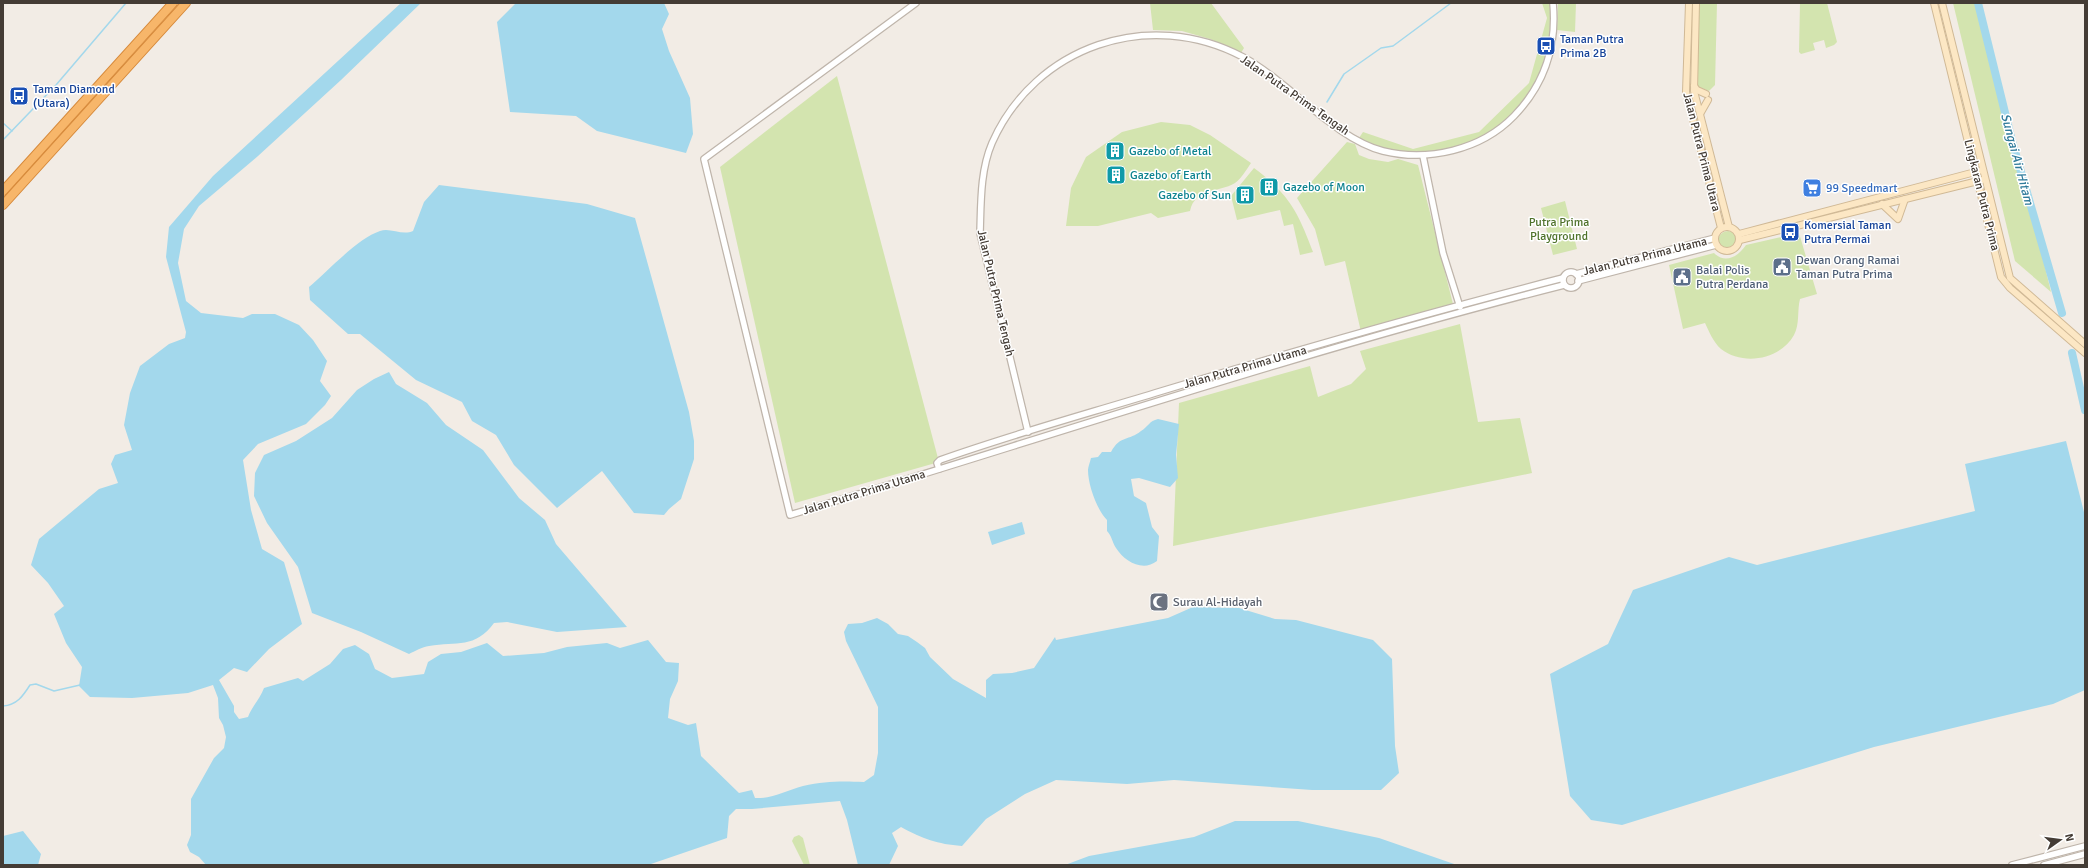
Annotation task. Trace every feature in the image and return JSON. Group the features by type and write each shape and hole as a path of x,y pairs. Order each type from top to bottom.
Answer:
{"highway":[{"path":"3,191 174,3"},
{"path":"3,204 186,3"}],"main road":[{"name":"Jalan Putra Prima Utara","path":"1689,3 1686,92 1721,228"},
{"name":"Jalan Putra Prima Utara","path":"1696,3 1694,86 1729,227"},
{"name":"Lingkaran Putra Prima","path":"1934,3 2001,277 2010,288 2085,353"},
{"name":"Lingkaran Putra Prima","path":"1942,3 2010,278 2085,344"},
{"path":"1694,86 1697,90 1706,94"},
{"path":"1700,114 1708,100"},
{"path":"1739,237 1983,170"},
{"path":"1739,237 1985,179"},
{"path":"1882,204 1898,219 1905,198"},
{"path":"1729,227 1734,229 1739,237 1735,249 1730,252 1725,252 1716,245 1715,238 1721,228 1729,227"}],"street":[{"name":"Jalan Putra Prima Utama","path":"916,3 704,160 790,515 1177,394 1563,278"},
{"name":"Jalan Putra Prima Tengah","path":"1028,432 980,233 981,205 985,167 992,144 1018,101 1048,70 1089,47 1130,36 1165,34 1185,36 1225,48 1243,57 1341,129 1362,142 1381,151 1402,155 1423,156 1454,150 1478,140 1506,124 1518,111 1536,87 1549,62 1553,38 1553,3"},
{"path":"1423,156 1443,253 1460,308"},
{"name":"Jalan Putra Prima Utama","path":"1576,274 1715,238"},
{"name":"Jalan Putra Prima Utama","path":"1578,281 1716,245"},
{"path":"1569,272 1576,274 1578,281 1572,288 1564,285 1563,278 1569,272"},
{"name":"Jalan Putra Prima Utama","path":"939,469 938,463 940,460 1230,370 1460,308 1564,285"},
{"path":"2012,865 2085,846"},
{"path":"2044,865 2085,854"}],"green space":[{"path":"1150,3 1211,3 1244,48 1241,53 1210,39 1182,31 1153,30"},
{"path":"1542,3 1551,3 1552,26 1549,56 1533,87 1522,103 1504,122 1477,139 1462,146 1429,153 1412,154 1381,149 1359,138 1363,132 1413,149 1479,132 1529,83 1547,18"},
{"path":"1558,3 1576,3 1575,32 1557,30"},
{"path":"1699,3 1717,3 1715,85 1709,91 1696,86"},
{"path":"1800,3 1827,3 1837,42 1834,45 1826,48 1824,40 1813,43 1815,50 1801,54 1799,52"},
{"path":"1953,3 1981,3 2051,292 2015,261"},
{"path":"837,76 939,462 795,503 720,167"},
{"path":"1161,122 1190,125 1210,135 1251,163 1235,183 1208,192 1197,198 1190,211 1158,218 1151,213 1098,226 1066,226 1071,188 1086,157 1122,132"},
{"path":"1347,142 1355,144 1359,155 1369,159 1388,162 1398,159 1418,165 1453,304 1361,332 1345,261 1325,266 1315,229 1297,198"},
{"path":"1254,168 1276,186 1284,195 1297,215 1313,252 1300,255 1293,224 1284,226 1280,210 1237,220 1231,196"},
{"name":"Putra Prima Playground","path":"1565,201 1577,249 1553,255 1541,208"},
{"path":"1728,231 1735,234 1738,241 1735,248 1728,251 1721,248 1718,241 1721,234"},
{"path":"1799,233 1817,294 1800,299 1796,331 1788,343 1780,350 1771,355 1760,358 1740,358 1730,354 1718,346 1705,323 1683,329 1669,265 1714,253 1723,258 1731,258 1739,253 1746,245"},
{"path":"1460,324 1478,422 1520,418 1532,473 1173,546 1179,403 1310,366 1318,397 1351,384 1366,369 1360,351"},
{"path":"799,835 803,838 810,865 804,865 792,841 794,837"}],"water":[{"path":"401,3 421,3 341,80 258,156 199,206 184,229 178,263 186,301 201,313 243,318 252,314 275,314 299,325 313,340 327,361 320,381 331,396 325,405 306,424 258,444 243,460 251,510 262,549 284,562 302,624 269,649 247,672 234,668 219,680 234,706 234,712 239,719 248,717 264,688 298,678 303,681 330,664 343,649 355,645 369,654 375,669 392,678 424,674 428,662 441,654 461,652 487,643 503,656 544,653 567,647 607,643 620,648 648,640 666,662 679,663 678,681 670,699 668,718 688,725 696,723 701,756 739,793 752,790 755,798 762,798 819,783 864,782 874,775 878,753 878,707 846,641 844,632 848,624 862,623 877,618 888,624 898,634 908,636 917,642 925,648 930,657 953,679 986,698 986,680 993,674 1012,673 1034,668 1055,637 1056,640 1168,618 1193,607 1239,608 1275,619 1296,620 1373,640 1392,659 1395,746 1399,773 1381,790 1312,790 1174,780 1127,784 1056,780 1025,794 986,819 962,846 930,840 901,827 892,833 898,846 889,865 858,865 847,820 840,801 752,809 736,809 729,816 727,838 648,865 206,865 199,857 190,852 187,845 191,835 191,799 214,758 224,748 226,737 223,725 219,718 218,698 213,685 188,693 132,698 90,697 79,686 82,667 66,643 54,614 64,606 48,583 31,565 39,539 99,489 118,483 111,464 115,455 132,450 124,425 130,393 140,366 169,344 185,338 186,332 166,257 169,227 213,176"},
{"path":"516,3 664,3 669,14 662,29 669,51 690,98 693,134 686,153 597,131 576,116 510,112 497,22"},
{"path":"439,185 587,204 635,218 689,412 694,441 694,459 681,499 664,515 634,513 602,471 557,508 514,465 496,435 472,421 462,402 416,380 360,334 348,334 310,300 309,287 362,240 384,230 405,233 413,231 424,202"},
{"path":"389,372 396,384 427,403 446,425 483,450 519,498 545,520 556,544 627,627 557,632 507,622 494,623 480,637 472,640 426,647 409,654 361,632 312,613 298,567 267,523 254,496 255,473 264,455 296,441 332,418 357,390 374,379"},
{"path":"1158,419 1179,424 1176,455 1178,478 1170,487 1139,478 1131,479 1134,496 1146,503 1152,527 1159,536 1157,561 1146,566 1129,561 1115,546 1107,531 1107,520 1103,516 1094,497 1088,476 1088,469 1091,458 1098,457 1102,452 1111,452 1118,443 1137,434 1153,421"},
{"path":"2066,441 2085,516 2085,690 2053,704 1874,747 1622,825 1591,820 1570,796 1550,674 1608,644 1633,590 1729,557 1757,565 1975,511 1965,464"},
{"path":"1022,522 1025,534 992,545 988,532"},
{"path":"1235,821 1298,821 1379,838 1457,865 1065,865 1089,856 1194,837"},
{"path":"23,831 41,854 38,865 3,865 3,836"}],"waterway":[{"path":"3,140 56,85 126,3"},
{"path":"1327,102 1344,74 1381,48 1393,46 1451,3"},
{"name":"Sungai Air Hitam","path":"1978,3 2012,141 2062,313"},
{"path":"3,123 12,131"},
{"name":"Sungai Air Hitam","path":"2072,353 2085,410"},
{"path":"3,706 16,702 30,685 36,684 54,691 80,685"}],"place":[{"name":"Taman Putra Prima 2B","path":"1546,46"},
{"name":"Taman Diamond (Utara)","path":"19,96"},
{"name":"Gazebo of Metal","path":"1115,151"},
{"name":"Gazebo of Earth","path":"1116,175"},
{"name":"Gazebo of Moon","path":"1269,187"},
{"name":"99 Speedmart","path":"1812,188"},
{"name":"Gazebo of Sun","path":"1245,195"},
{"name":"Komersial Taman Putra Permai","path":"1790,232"},
{"name":"Dewan Orang Ramai Taman Putra Prima","path":"1782,267"},
{"name":"Balai Polis Putra Perdana","path":"1682,277"},
{"name":"Surau Al-Hidayah","path":"1159,602"}]}
